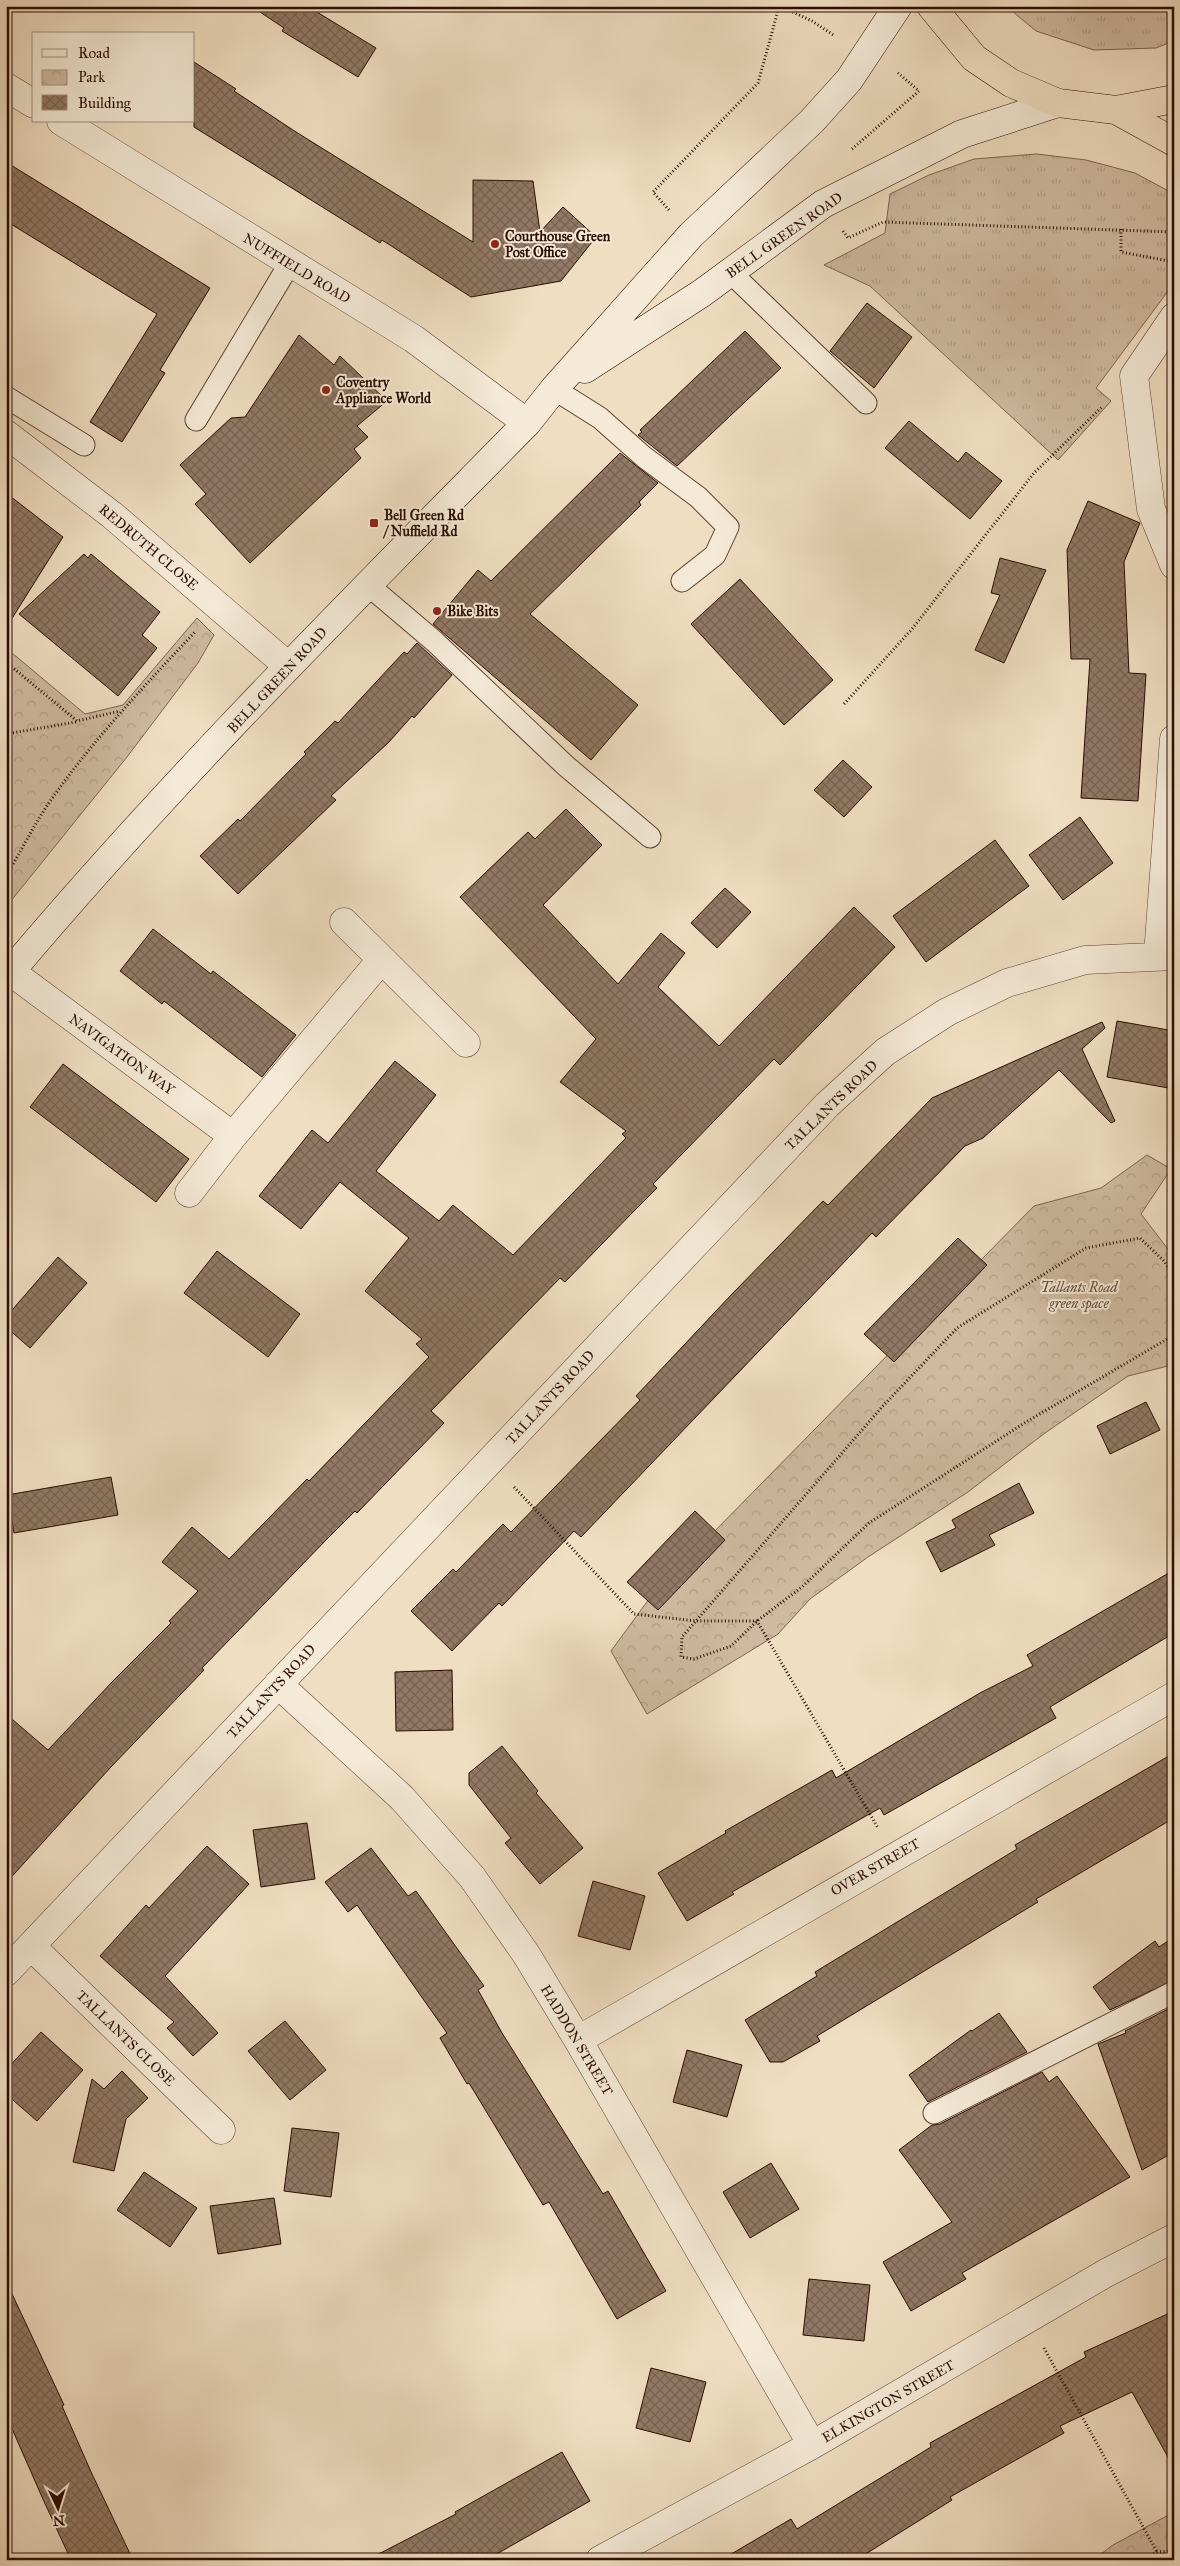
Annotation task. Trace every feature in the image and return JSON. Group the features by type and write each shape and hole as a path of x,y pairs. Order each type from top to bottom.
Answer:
{"highway":[{"path":"931,6 974,58 1011,83 1058,103 1116,110 1174,99"},
{"path":"1116,110 1174,142"}],"street":[{"name":"BELL GREEN ROAD","path":"8,975 49,926 288,666 527,424 554,389 691,235 812,121 849,80 898,6"},
{"path":"6,87 32,103"},
{"name":"BELL GREEN ROAD","path":"554,389 730,272 823,204 962,134 1058,103"},
{"name":"NUFFIELD ROAD","path":"63,122 414,339 527,424"},
{"path":"1174,317 1134,376 1151,509 1174,565"},
{"name":"REDRUTH CLOSE","path":"6,434 112,515 288,666"},
{"path":"1166,955 1174,739"},
{"path":"344,922 466,1043"},
{"name":"TALLANTS ROAD","path":"6,1972 827,1105 885,1052 948,1012 1007,983 1085,960 1166,955"},
{"path":"189,1193 233,1136 381,960"},
{"name":"NAVIGATION WAY","path":"8,975 233,1136"},
{"name":"HADDON STREET","path":"278,1684 402,1798 472,1877 526,1954 578,2040 812,2445"},
{"name":"OVER STREET","path":"578,2040 1174,1696"},
{"name":"TALLANTS CLOSE","path":"32,1946 221,2130"},
{"name":"ELKINGTON STREET","path":"600,2560 812,2445 1106,2273 1174,2238"}],"lane":[{"path":"196,420 290,264"},
{"path":"730,272 866,403"},
{"path":"554,389 600,418 644,457 698,498 728,527 716,555 682,581"},
{"path":"6,397 84,445"},
{"path":"368,585 434,641 566,766 650,837"},
{"path":"934,2113 1174,1992"}],"path":[{"path":"691,235 653,192 758,83 780,7 812,21 864,56 892,67 920,91 846,154"},
{"path":"823,204 848,238 883,222 1174,232"},
{"path":"1121,229 1121,252 1174,262"},
{"path":"844,704 912,629 1034,473 1134,376"},
{"path":"6,876 52,798 121,711 218,606"},
{"path":"6,662 77,721"},
{"path":"6,734 121,711"},
{"path":"1174,1278 1165,1262 1140,1238 1086,1248 958,1328 882,1407 682,1637 681,1657 694,1659 731,1646 757,1621 802,1587 869,1523 1026,1422 1174,1335"},
{"path":"488,1462 634,1614 696,1621 757,1621"},
{"path":"757,1621 885,1840 900,1853"},
{"path":"1024,2321 1044,2348 1157,2552"},
{"path":"1145,2560 1157,2552 1174,2551"}],"green space":[{"path":"1006,6 1174,6 1174,41 1156,48 1094,50 1036,31"},
{"path":"1037,154 1086,160 1135,173 1174,194 1174,283 1096,388 1111,401 1058,460 870,286 824,265 885,233 890,194 929,175 974,159"},
{"path":"197,618 214,635 198,663 127,757 6,907 6,648 85,714 123,705"},
{"name":"Tallants Road green space","path":"1147,1155 1171,1169 1141,1214 1174,1257 1174,1362 1168,1366 1128,1376 1045,1433 968,1492 868,1557 810,1599 778,1634 647,1714 611,1651 652,1595 1034,1206 1101,1188"},
{"path":"1174,2512 1174,2560 1093,2560 1113,2545"}],"building":[{"path":"251,6 307,6 376,48 358,77 282,31 284,28"},
{"path":"195,63 296,132 473,242 473,180 533,181 540,232 563,207 596,237 561,281 471,297 382,240 380,243 194,127"},
{"path":"6,162 210,288 160,370 165,373 122,442 90,422 157,314 6,221"},
{"path":"867,303 912,337 874,388 830,351"},
{"path":"745,331 781,368 677,466 638,435 642,432 640,430"},
{"path":"299,335 334,365 340,356 387,401 357,426 368,437 354,449 361,458 250,563 195,504 206,494 180,465 231,418 245,417"},
{"path":"909,421 958,462 966,452 1002,481 970,519 885,448"},
{"path":"620,453 658,483 639,502 641,505 530,614 638,705 591,760 433,624 478,570 491,581"},
{"path":"6,493 63,537 6,628"},
{"path":"1088,501 1140,523 1124,562 1129,673 1146,674 1138,801 1081,798 1090,659 1071,659 1067,550"},
{"path":"84,554 88,558 91,554 160,612 142,635 157,648 118,696 19,614"},
{"path":"1000,558 1046,570 1004,663 975,650 1000,595 991,593"},
{"path":"740,579 833,680 784,725 691,624"},
{"path":"417,643 452,675 414,718 412,716 389,742 331,796 336,800 238,894 200,856 238,819 240,821 306,754 304,752 335,721 338,723 404,652 407,654"},
{"path":"843,760 872,787 844,817 814,790"},
{"path":"566,809 602,845 543,905 618,984 661,933 685,953 658,987 719,1046 854,907 895,947 780,1065 774,1059 653,1184 657,1188 565,1282 560,1278 431,1411 444,1423 357,1513 355,1511 327,1539 202,1668 204,1670 110,1768 6,1883 6,1714 48,1750 171,1623 169,1621 198,1591 162,1562 192,1527 229,1559 307,1479 309,1481 429,1357 416,1344 422,1339 365,1291 409,1238 340,1182 301,1229 259,1196 312,1130 328,1143 395,1061 436,1095 376,1171 439,1221 453,1205 513,1255 626,1138 622,1134 626,1131 560,1082 596,1039 460,897 528,832 535,839"},
{"path":"1080,817 1113,863 1063,900 1029,855"},
{"path":"995,840 1029,886 926,962 893,916"},
{"path":"725,888 751,912 717,948 691,923"},
{"path":"153,929 211,974 213,971 296,1035 262,1077 164,1001 162,1004 120,971"},
{"path":"1117,1021 1174,1031 1174,1089 1107,1077"},
{"path":"1102,1022 1105,1028 1082,1049 1115,1121 1111,1123 1059,1070 983,1138 965,1146 876,1237 872,1233 581,1537 574,1531 502,1606 499,1603 452,1651 411,1611 453,1569 456,1572 503,1524 511,1532 640,1400 636,1396 732,1294 823,1201 828,1205 932,1098"},
{"path":"63,1064 189,1159 156,1202 30,1107"},
{"path":"958,1238 987,1265 894,1362 864,1334"},
{"path":"217,1251 300,1314 268,1357 184,1293"},
{"path":"58,1257 87,1283 30,1348 6,1327 6,1317"},
{"path":"1146,1402 1160,1430 1110,1454 1097,1426"},
{"path":"111,1477 118,1515 14,1533 7,1495"},
{"path":"1019,1483 1034,1513 989,1535 995,1545 941,1572 926,1542 956,1528 952,1520"},
{"path":"695,1511 725,1540 658,1610 627,1582"},
{"path":"1174,1570 1174,1633 1050,1707 1056,1718 884,1815 880,1808 732,1892 734,1894 687,1921 658,1873 726,1833 725,1831 832,1770 836,1778 980,1693 1033,1666 1027,1655"},
{"path":"452,1670 453,1730 396,1731 395,1672"},
{"path":"502,1746 538,1791 536,1793 583,1848 540,1884 505,1843 511,1838 469,1785 469,1773"},
{"path":"1174,1753 1174,1818 1036,1899 1038,1902 817,2036 820,2041 783,2062 770,2062 745,2020 817,1976 815,1972 1017,1849 1015,1845"},
{"path":"307,1823 315,1879 261,1887 253,1830"},
{"path":"207,1846 249,1884 165,1976 218,2033 193,2056 167,2028 174,2022 100,1956 146,1905 149,1908"},
{"path":"371,1848 408,1896 416,1891 484,1986 478,1990 502,2033 603,2194 608,2191 666,2291 617,2319 549,2202 543,2205 469,2083 467,2084 440,2038 447,2033 357,1905 348,1912 325,1882"},
{"path":"593,1881 645,1896 630,1950 578,1936"},
{"path":"1174,1937 1174,1980 1110,2010 1093,1987 1155,1941 1159,1947"},
{"path":"1174,2006 1174,2152 1142,2170 1098,2044 1126,2033 1125,2031"},
{"path":"999,2013 1027,2052 928,2102 909,2075 971,2030"},
{"path":"285,2021 326,2070 290,2100 248,2051"},
{"path":"41,2032 83,2070 37,2121 6,2094 6,2070"},
{"path":"687,2050 742,2065 727,2117 673,2102"},
{"path":"122,2071 148,2098 126,2119 114,2171 73,2162 92,2079 104,2089"},
{"path":"1042,2072 1049,2082 1057,2076 1130,2177 962,2273 966,2279 911,2311 883,2262 952,2222 899,2150 932,2125 940,2124"},
{"path":"292,2128 339,2133 331,2197 284,2191"},
{"path":"771,2163 799,2209 750,2238 723,2192"},
{"path":"144,2172 197,2208 170,2247 117,2210"},
{"path":"274,2198 281,2244 218,2254 210,2206"},
{"path":"809,2279 870,2285 864,2341 803,2335"},
{"path":"6,2281 64,2405 62,2406 92,2474 133,2560 71,2560 42,2497 6,2415"},
{"path":"1174,2311 1174,2468 1132,2392 1060,2426 1064,2433 950,2497 952,2500 856,2560 721,2560 791,2519 797,2529 931,2447 930,2443 1086,2357 1084,2352"},
{"path":"651,2368 706,2382 690,2442 636,2428"},
{"path":"562,2452 590,2501 486,2560 367,2560 456,2514 455,2512"}],"place":[{"name":"Courthouse Green Post Office","path":"495,244"},
{"name":"Coventry Appliance World","path":"326,390"},
{"name":"Bell Green Rd / Nuffield Rd","path":"374,523"},
{"name":"Bike Bits","path":"437,611"}]}
